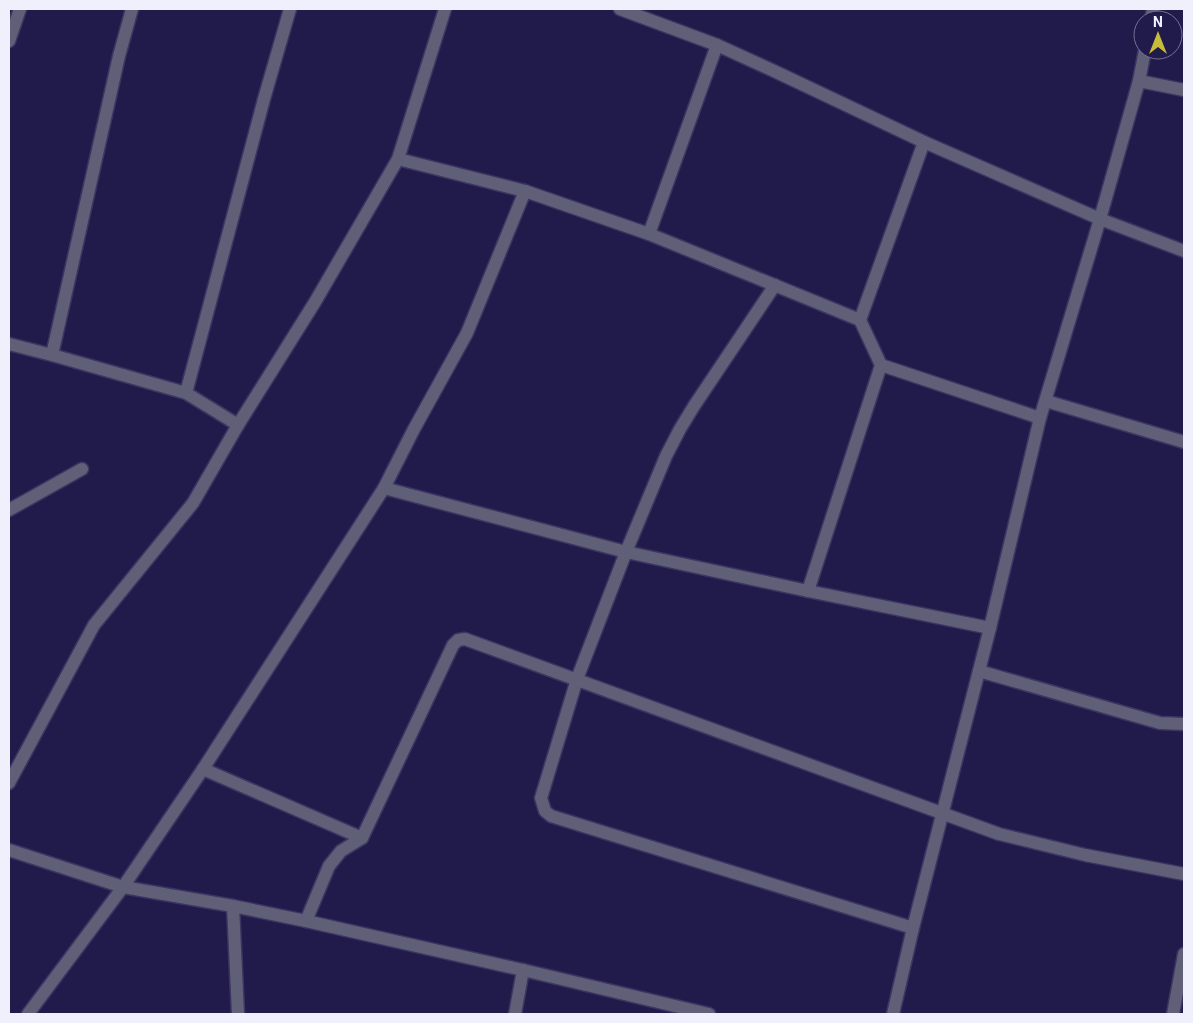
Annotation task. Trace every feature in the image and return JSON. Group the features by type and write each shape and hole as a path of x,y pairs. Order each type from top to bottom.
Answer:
{"street":[{"path":"9,41 20,9"},
{"path":"52,355 119,56 132,9"},
{"path":"186,393 264,99 290,9"},
{"path":"9,783 94,625 193,503 238,425 315,302 398,159 445,9"},
{"path":"620,9 717,45 924,142 1100,219 1184,251"},
{"path":"649,234 717,45"},
{"path":"893,1014 913,928 990,628 1040,418 1100,219 1139,81 1143,60"},
{"path":"1139,81 1184,90"},
{"path":"860,320 924,142"},
{"path":"398,159 525,190 649,234 860,320 880,365 808,591"},
{"path":"28,1014 123,887 203,769 384,488 467,333 525,190"},
{"path":"775,284 680,429 666,456 626,552 577,679 541,798 545,811 552,816 913,928"},
{"path":"9,344 186,393 238,425"},
{"path":"880,365 1040,418"},
{"path":"1046,400 1184,442"},
{"path":"9,510 82,469"},
{"path":"384,488 626,552 990,628"},
{"path":"306,921 328,866 341,851 362,838 453,645 458,640 465,638 999,834 1085,855 1184,874"},
{"path":"979,671 1160,723 1184,724"},
{"path":"203,769 362,838"},
{"path":"9,850 123,887 306,921 522,970 703,1014"},
{"path":"233,906 238,1014"},
{"path":"1173,1014 1184,954"},
{"path":"515,1014 522,970"}]}
